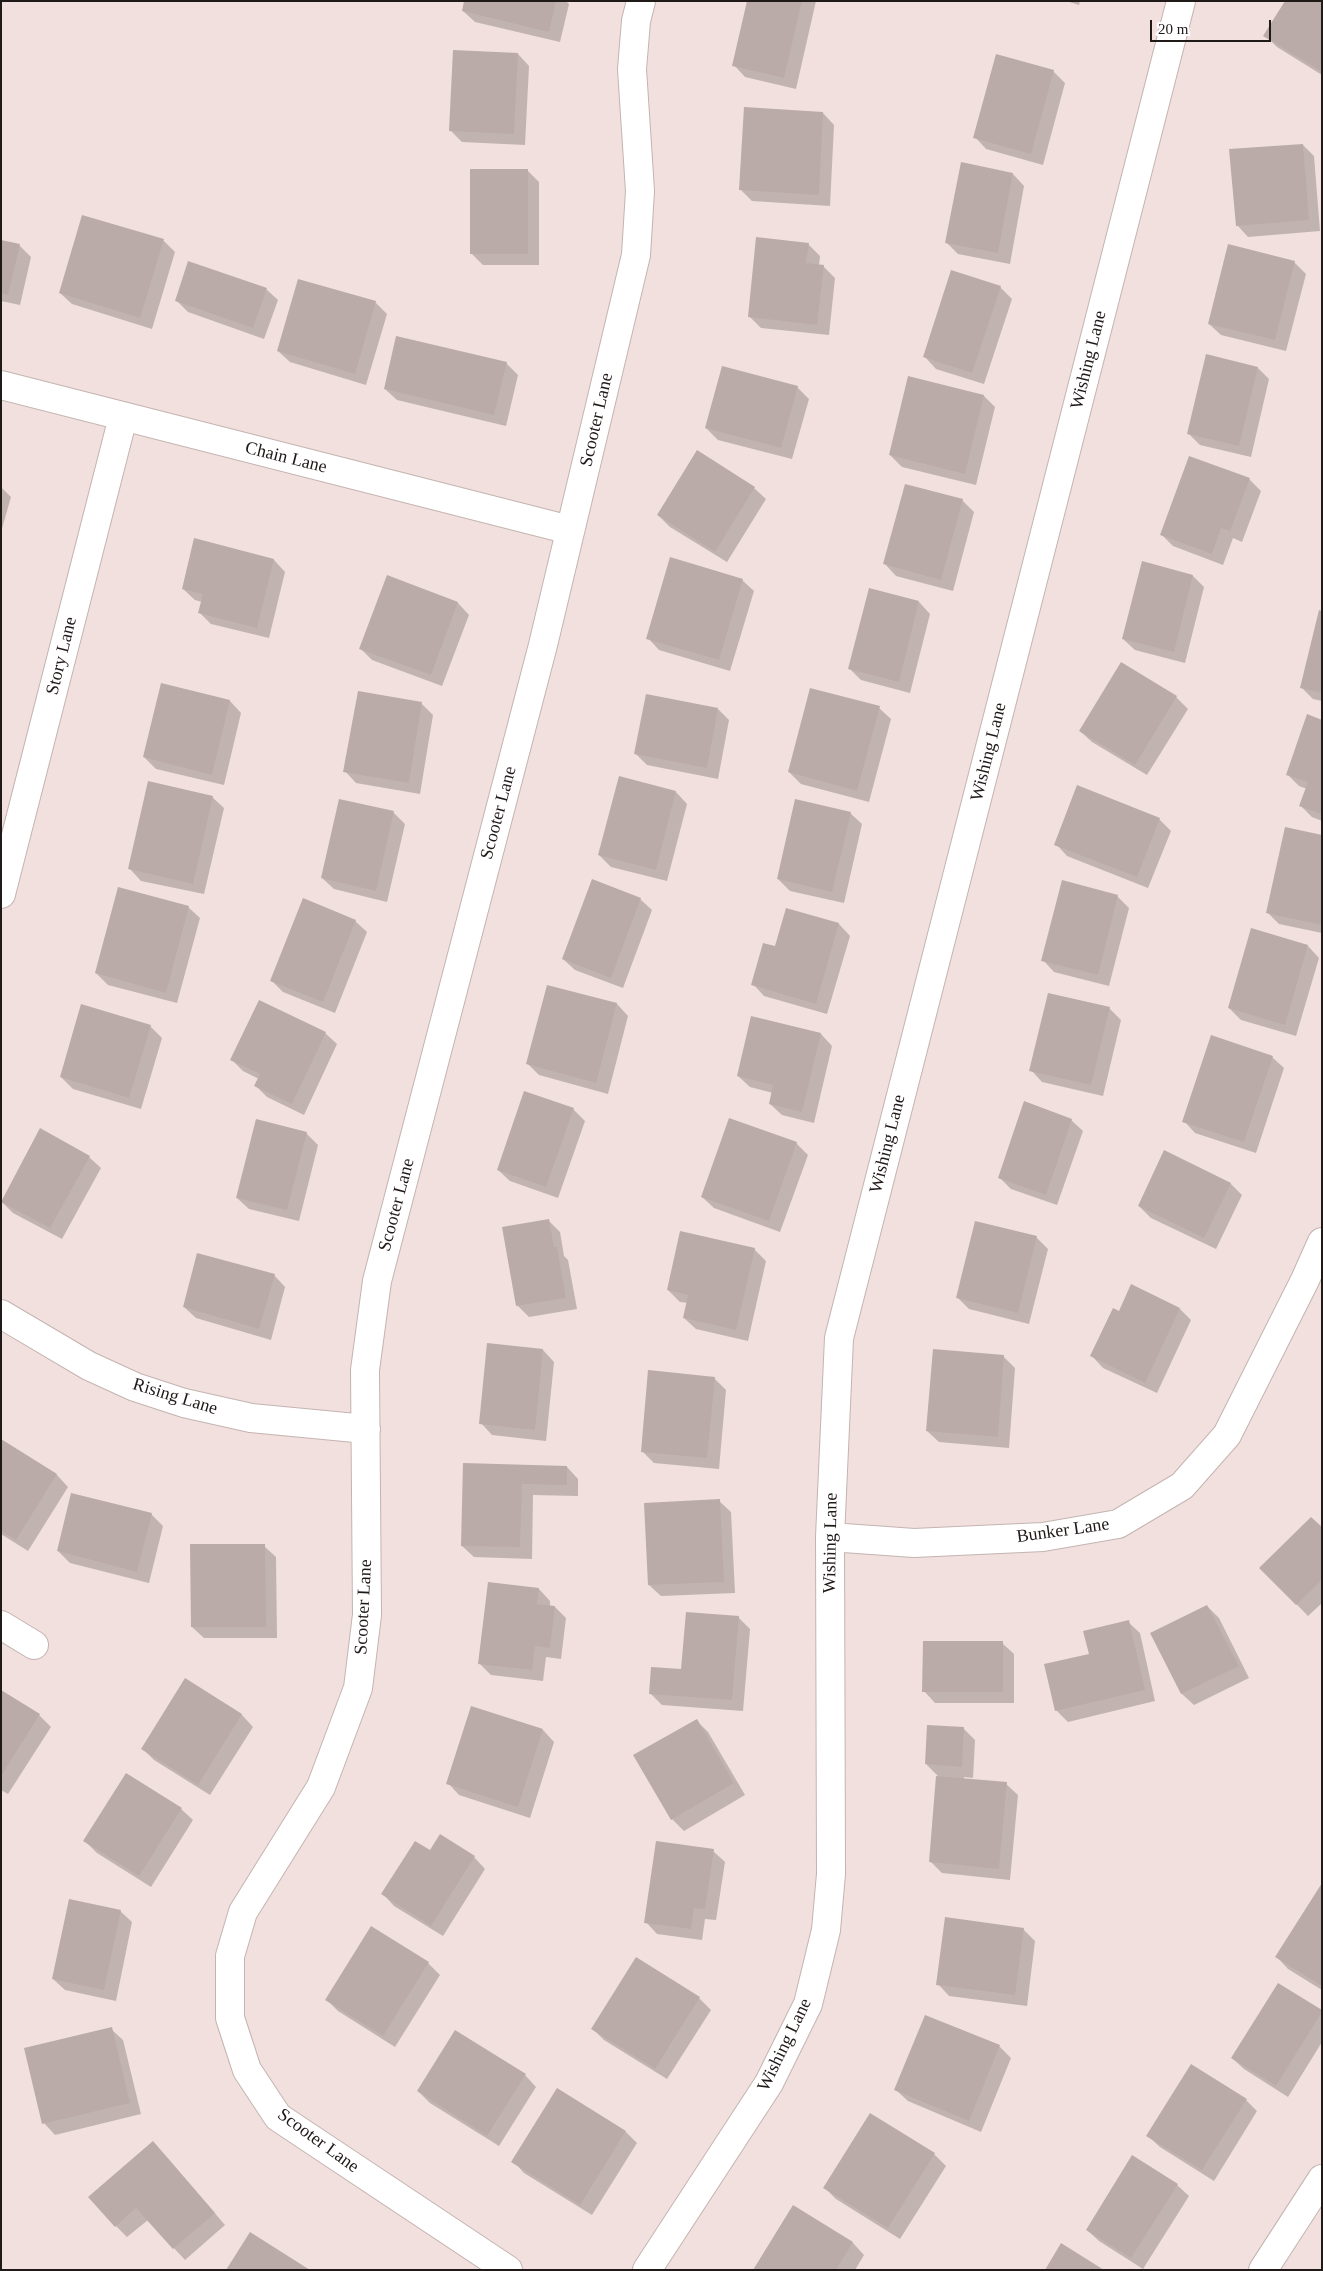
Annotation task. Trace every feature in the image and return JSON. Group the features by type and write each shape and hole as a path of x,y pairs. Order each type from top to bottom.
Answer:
{"street":[{"name":"Scooter Lane","path":"508,2270 278,2117 247,2070 230,2018 230,1956 243,1912 321,1787 358,1688 367,1615 365,1370 377,1281 543,645 636,255 640,191 632,69 636,21 641,1"},
{"name":"Wishing Lane","path":"647,2270 768,2083 808,2004 826,1930 831,1874 830,1537 839,1338 1181,1"},
{"name":"Chain Lane","path":"1,385 570,530"},
{"name":"Story Lane","path":"1,894 124,417"},
{"name":"Bunker Lane","path":"830,1537 914,1543 1043,1537 1118,1524 1182,1486 1226,1435 1305,1280 1322,1242"},
{"name":"Rising Lane","path":"1,1314 89,1366 135,1387 184,1404 251,1418 366,1429"},
{"path":"1,1625 34,1645"},
{"path":"1263,2270 1322,2179"}],"building":[{"path":"464,1 556,1 549,32 462,11"},
{"path":"747,1 802,1 784,78 732,66"},
{"path":"1285,1 1322,1 1322,72 1263,36"},
{"path":"453,50 518,53 514,134 449,131"},
{"path":"996,54 1054,70 1031,154 973,138"},
{"path":"744,107 823,112 819,195 739,190"},
{"path":"1303,144 1309,220 1236,226 1229,149"},
{"path":"961,162 1013,173 998,253 945,243"},
{"path":"470,169 528,169 528,254 470,254"},
{"path":"82,215 164,239 140,318 59,293"},
{"path":"756,237 809,243 806,263 824,265 817,325 748,317"},
{"path":"1,240 20,244 8,295 1,293"},
{"path":"1228,244 1295,261 1275,340 1208,324"},
{"path":"188,261 267,288 253,328 175,301"},
{"path":"951,270 1001,286 972,373 923,357"},
{"path":"298,279 376,301 355,374 277,351"},
{"path":"396,336 507,362 494,415 384,389"},
{"path":"1206,354 1258,367 1239,446 1187,434"},
{"path":"722,366 798,386 781,448 705,428"},
{"path":"908,376 984,395 965,474 889,455"},
{"path":"697,450 755,487 715,552 657,515"},
{"path":"1189,456 1250,478 1230,531 1221,528 1212,554 1160,535"},
{"path":"905,484 963,499 941,580 883,564"},
{"path":"194,538 274,559 257,628 198,613 203,594 182,589"},
{"path":"670,557 743,579 719,660 646,639"},
{"path":"1142,561 1193,575 1174,652 1122,639"},
{"path":"387,575 458,602 431,675 359,649"},
{"path":"869,588 919,601 899,682 848,669"},
{"path":"1319,610 1322,611 1322,693 1300,688"},
{"path":"1121,662 1177,696 1135,765 1079,731"},
{"path":"161,683 230,700 212,775 143,757"},
{"path":"810,688 880,706 857,791 788,772"},
{"path":"358,691 422,702 409,783 343,772"},
{"path":"646,694 718,708 707,768 634,754"},
{"path":"1307,714 1322,720 1322,814 1299,806 1308,782 1286,775"},
{"path":"619,776 676,791 656,870 598,855"},
{"path":"148,781 213,796 193,884 128,869"},
{"path":"1077,785 1160,818 1137,877 1054,845"},
{"path":"339,799 394,811 376,891 321,878"},
{"path":"795,799 851,812 832,892 777,879"},
{"path":"1285,827 1322,835 1322,925 1266,913"},
{"path":"592,879 641,898 611,978 562,959"},
{"path":"1062,880 1118,895 1098,975 1041,961"},
{"path":"118,887 189,906 166,993 95,973"},
{"path":"303,898 356,920 323,1002 270,981"},
{"path":"786,908 839,923 816,1004 751,985 763,943 775,946"},
{"path":"1251,928 1308,945 1285,1025 1228,1008"},
{"path":"547,985 617,1003 596,1083 526,1064"},
{"path":"1048,993 1110,1007 1091,1085 1029,1071"},
{"path":"259,1000 326,1032 292,1104 254,1086 260,1074 230,1060"},
{"path":"81,1004 151,1025 129,1098 60,1077"},
{"path":"751,1016 821,1033 802,1112 769,1104 773,1085 737,1076"},
{"path":"1211,1035 1273,1056 1244,1142 1182,1122"},
{"path":"524,1091 574,1108 546,1187 497,1170"},
{"path":"1024,1101 1072,1119 1046,1195 998,1178"},
{"path":"729,1118 797,1142 769,1221 701,1197"},
{"path":"256,1119 307,1132 287,1210 236,1198"},
{"path":"40,1128 90,1156 50,1228 1,1202"},
{"path":"1164,1150 1231,1183 1204,1238 1138,1206"},
{"path":"549,1219 554,1247 557,1247 566,1298 516,1306 502,1227"},
{"path":"975,1221 1037,1236 1018,1313 956,1298"},
{"path":"680,1231 755,1248 736,1330 683,1318 688,1295 667,1290"},
{"path":"197,1253 275,1274 259,1329 183,1307"},
{"path":"1131,1284 1180,1308 1145,1383 1090,1356 1113,1308 1119,1311"},
{"path":"487,1343 543,1349 535,1430 479,1424"},
{"path":"933,1349 1004,1355 998,1437 926,1431"},
{"path":"648,1370 715,1377 707,1458 641,1452"},
{"path":"1,1439 57,1474 16,1540 1,1531"},
{"path":"463,1463 567,1466 567,1485 522,1484 520,1547 461,1546"},
{"path":"71,1493 152,1513 137,1572 57,1551"},
{"path":"720,1499 724,1582 648,1585 644,1503"},
{"path":"1311,1517 1322,1527 1322,1580 1296,1605 1259,1568"},
{"path":"190,1544 265,1544 266,1627 191,1627"},
{"path":"488,1582 539,1588 537,1604 555,1606 550,1648 535,1646 532,1670 478,1664"},
{"path":"1207,1605 1239,1666 1181,1694 1150,1633"},
{"path":"686,1612 739,1616 732,1700 649,1694 651,1667 681,1669"},
{"path":"1129,1620 1145,1690 1055,1711 1044,1664 1089,1654 1083,1631"},
{"path":"923,1641 1003,1641 1003,1692 922,1692"},
{"path":"185,1678 242,1714 198,1785 141,1749"},
{"path":"1,1690 40,1714 1,1776"},
{"path":"471,1706 543,1729 518,1807 446,1784"},
{"path":"697,1719 734,1783 671,1820 633,1755"},
{"path":"927,1725 964,1727 962,1767 925,1764"},
{"path":"126,1773 182,1808 139,1876 83,1841"},
{"path":"936,1776 1007,1782 999,1869 929,1862"},
{"path":"440,1834 475,1856 431,1926 381,1894 415,1841 430,1850"},
{"path":"656,1841 714,1849 705,1909 694,1908 691,1929 644,1923"},
{"path":"1322,1883 1322,1986 1275,1957"},
{"path":"69,1899 121,1910 104,1990 52,1979"},
{"path":"945,1917 1024,1928 1015,1995 936,1985"},
{"path":"371,1926 429,1962 383,2036 325,2000"},
{"path":"636,1957 700,1997 655,2069 591,2029"},
{"path":"1278,1983 1322,2010 1322,2012 1276,2086 1231,2058"},
{"path":"925,2015 1000,2045 969,2121 894,2090"},
{"path":"112,2027 130,2103 42,2124 24,2048"},
{"path":"455,2030 526,2074 487,2136 417,2091"},
{"path":"1191,2064 1247,2099 1202,2170 1146,2136"},
{"path":"557,2088 626,2131 580,2205 511,2162"},
{"path":"870,2113 935,2153 888,2228 823,2188"},
{"path":"153,2141 215,2213 173,2249 136,2208 115,2227 88,2197"},
{"path":"1132,2155 1178,2184 1131,2258 1086,2230"},
{"path":"793,2205 853,2242 836,2270 753,2270"},
{"path":"250,2232 310,2270 226,2270"},
{"path":"1061,2243 1104,2270 1045,2270"}]}
